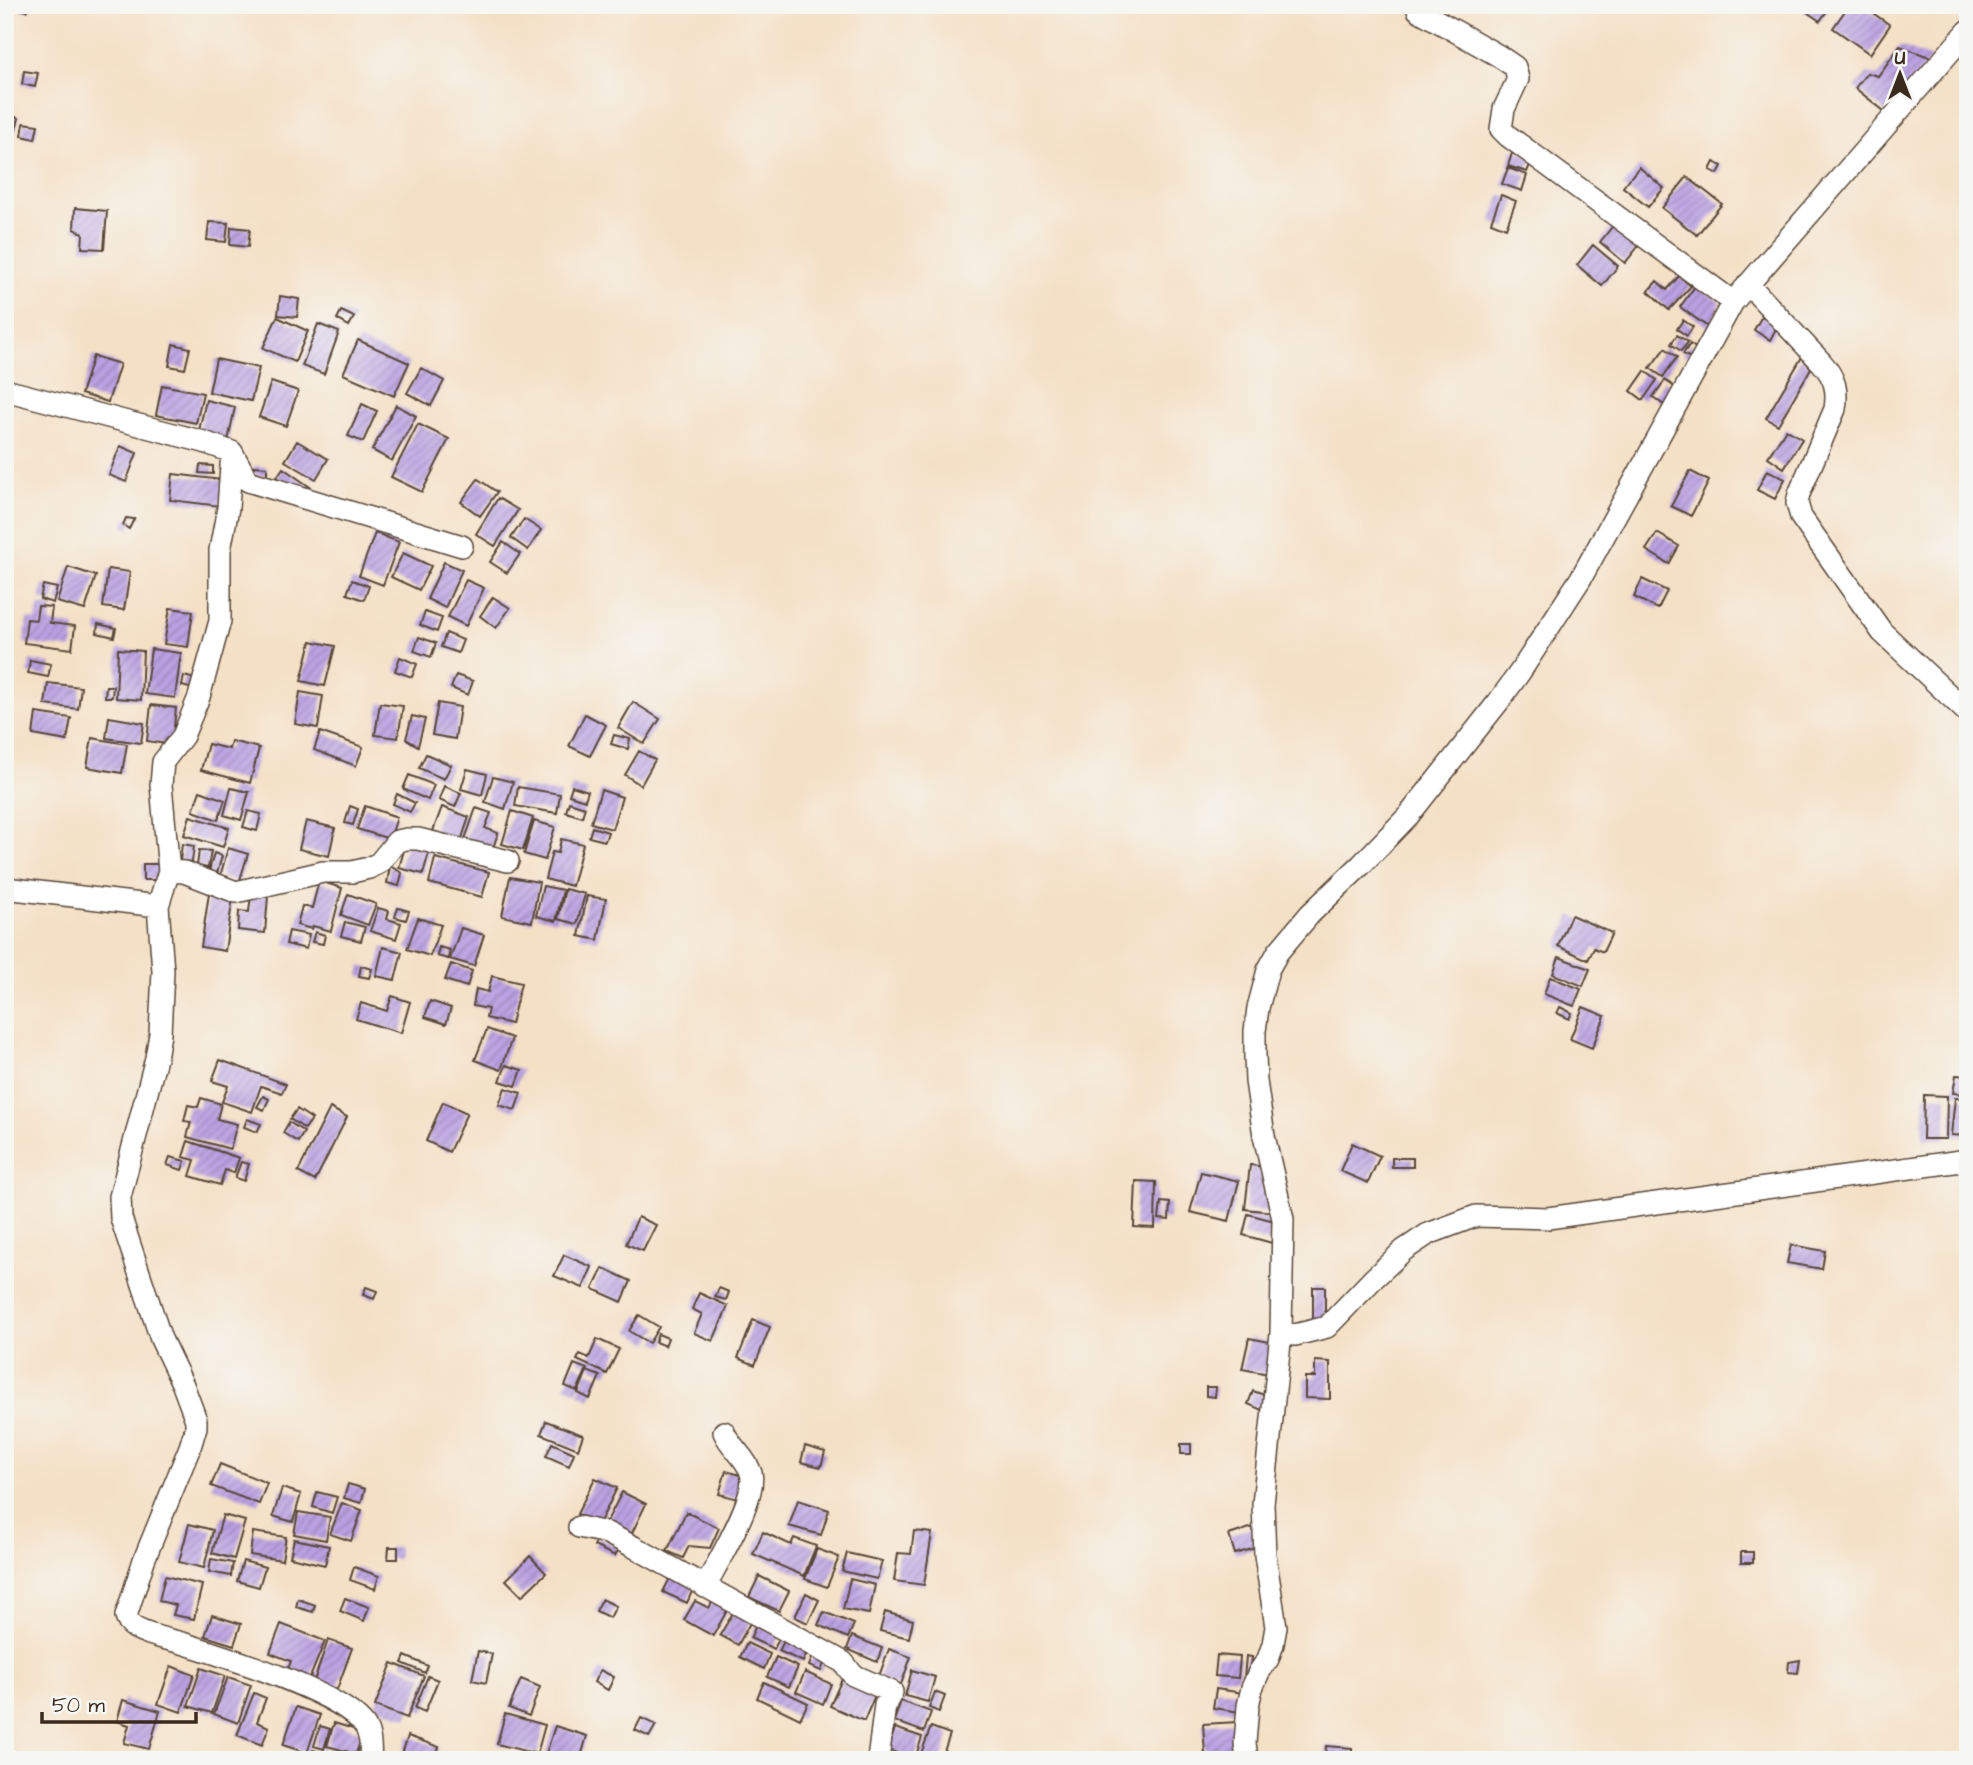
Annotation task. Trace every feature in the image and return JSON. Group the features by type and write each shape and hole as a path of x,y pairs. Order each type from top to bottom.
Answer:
{"street":[{"path":"1418,10 1515,67 1518,79 1502,117 1501,129 1508,136 1733,302"},
{"path":"1247,1760 1245,1743 1248,1706 1252,1688 1268,1659 1276,1627 1265,1555 1263,1504 1281,1333 1283,1219 1265,1136 1256,1081 1255,1056 1258,1008 1268,970 1278,952 1310,914 1409,815 1520,672 1581,578 1733,302 1968,31"},
{"path":"1748,284 1822,363 1836,385 1835,409 1799,494 1797,503 1801,517 1882,632 1968,713"},
{"path":"5,390 178,435 232,452 248,481 462,546"},
{"path":"232,452 228,508 219,550 220,621 199,697 183,736 163,762 161,785 169,871 158,906 163,971 160,1034 122,1185 119,1208 161,1339 183,1385 196,1427 144,1560 127,1611 127,1621 136,1629 304,1686 352,1713 361,1720 367,1730 370,1760"},
{"path":"169,871 184,872 236,892 323,872 352,872 369,868 379,863 397,841 407,839 418,839 508,861"},
{"path":"5,888 158,906"},
{"path":"1281,1333 1295,1335 1327,1328 1404,1250 1428,1234 1476,1216 1548,1218 1968,1160"},
{"path":"705,1587 746,1506 752,1483 747,1464 724,1432"},
{"path":"579,1527 607,1533 843,1662 853,1675 892,1692 885,1705 878,1760"}],"building":[{"path":"6,5 29,5 27,11"},
{"path":"1808,5 1831,5 1820,21 1804,10"},
{"path":"1849,5 1861,5 1890,25 1870,54 1833,28"},
{"path":"1900,46 1932,58 1888,114 1855,88 1867,73 1878,76"},
{"path":"24,71 38,73 35,87 22,84"},
{"path":"11,115 19,118 11,147 5,145 5,135"},
{"path":"24,123 38,125 35,139 22,136"},
{"path":"1513,150 1533,157 1527,172 1508,166"},
{"path":"1714,162 1722,166 1718,174 1710,170"},
{"path":"1639,167 1664,188 1648,207 1623,187"},
{"path":"1508,168 1527,175 1522,191 1502,184"},
{"path":"1687,177 1722,204 1697,235 1662,208"},
{"path":"1501,195 1516,201 1506,228 1491,222"},
{"path":"75,208 107,211 104,249 82,248 83,233 74,229"},
{"path":"209,222 228,223 226,242 207,240"},
{"path":"1616,222 1641,243 1625,263 1600,242"},
{"path":"231,227 250,229 248,247 230,245"},
{"path":"1593,245 1618,266 1602,286 1577,265"},
{"path":"1679,276 1691,286 1669,310 1648,291 1657,281 1667,290"},
{"path":"1696,285 1720,302 1712,330 1680,307"},
{"path":"280,296 299,299 297,317 278,315"},
{"path":"341,311 354,317 349,326 337,319"},
{"path":"1762,316 1778,325 1770,340 1754,330"},
{"path":"277,317 308,331 295,362 263,348"},
{"path":"1683,320 1693,327 1687,336 1677,329"},
{"path":"318,324 339,332 324,374 302,366"},
{"path":"1677,335 1688,342 1681,351 1671,344"},
{"path":"358,340 409,363 394,396 343,374"},
{"path":"173,344 190,348 185,369 169,366"},
{"path":"1690,344 1700,351 1694,360 1683,354"},
{"path":"1665,348 1677,357 1663,377 1650,368"},
{"path":"93,356 120,364 108,402 81,394"},
{"path":"1802,357 1811,368 1778,425 1766,418"},
{"path":"216,359 259,368 251,401 209,392"},
{"path":"421,368 444,381 431,406 407,393"},
{"path":"1645,371 1657,380 1643,400 1631,391"},
{"path":"1665,380 1680,391 1668,408 1653,397"},
{"path":"271,382 298,391 286,426 259,417"},
{"path":"162,385 203,393 196,423 156,415"},
{"path":"206,400 235,407 228,441 198,435"},
{"path":"362,404 377,411 363,442 348,436"},
{"path":"396,405 416,416 392,461 372,450"},
{"path":"418,424 449,439 422,492 391,477"},
{"path":"1786,429 1802,439 1784,468 1768,457"},
{"path":"297,441 328,459 316,479 285,461"},
{"path":"120,446 137,453 126,482 109,475"},
{"path":"200,465 213,466 213,474 199,473"},
{"path":"254,466 267,467 267,475 253,474"},
{"path":"283,468 310,487 304,495 277,477"},
{"path":"1767,470 1785,479 1775,499 1757,490"},
{"path":"1690,471 1709,481 1691,516 1671,506"},
{"path":"173,474 223,480 220,506 170,500"},
{"path":"478,479 497,492 480,516 461,502"},
{"path":"498,498 518,510 495,546 476,534"},
{"path":"126,518 134,519 129,529 123,525"},
{"path":"524,519 541,530 528,550 511,538"},
{"path":"375,533 399,542 383,585 359,576"},
{"path":"1657,533 1679,546 1669,564 1646,550"},
{"path":"503,542 520,554 507,573 490,562"},
{"path":"403,553 431,566 419,590 391,577"},
{"path":"444,562 462,570 445,608 427,599"},
{"path":"68,567 96,576 85,610 57,602"},
{"path":"108,569 130,572 124,610 103,607"},
{"path":"1642,579 1667,591 1658,609 1634,597"},
{"path":"352,580 369,586 364,600 347,594"},
{"path":"466,580 484,588 466,626 448,617"},
{"path":"43,585 57,588 53,603 40,599"},
{"path":"493,597 510,608 496,628 480,616"},
{"path":"38,606 52,607 50,623 75,626 72,649 24,643 27,619 36,620"},
{"path":"170,608 193,611 188,647 164,644"},
{"path":"425,612 442,618 437,632 420,625"},
{"path":"98,624 116,628 114,637 97,633"},
{"path":"446,633 463,640 458,653 441,647"},
{"path":"419,637 436,643 431,657 414,651"},
{"path":"311,641 335,646 325,686 301,681"},
{"path":"118,649 143,651 141,700 116,698"},
{"path":"151,649 181,653 175,698 145,694"},
{"path":"400,657 417,664 412,677 395,671"},
{"path":"30,660 51,664 48,677 28,673"},
{"path":"456,675 473,681 468,695 451,688"},
{"path":"184,676 199,680 197,690 182,686"},
{"path":"48,683 81,687 78,709 45,705"},
{"path":"106,686 113,686 112,697 105,697"},
{"path":"300,692 323,696 318,728 295,724"},
{"path":"633,702 660,719 644,744 618,728"},
{"path":"380,703 403,706 398,738 375,735"},
{"path":"438,703 460,707 455,739 432,735"},
{"path":"151,705 176,708 172,745 147,741"},
{"path":"36,713 71,718 67,741 33,735"},
{"path":"585,714 606,725 590,756 569,746"},
{"path":"412,716 425,719 418,746 406,739"},
{"path":"109,717 144,723 141,743 106,738"},
{"path":"320,732 363,747 356,766 314,750"},
{"path":"614,735 630,739 628,749 611,744"},
{"path":"92,738 127,744 122,773 87,767"},
{"path":"231,741 259,748 250,783 201,770 208,744 229,749"},
{"path":"639,751 655,760 641,785 625,775"},
{"path":"426,754 451,765 444,779 419,768"},
{"path":"467,769 487,774 482,795 461,789"},
{"path":"409,775 434,785 428,800 403,789"},
{"path":"493,777 513,782 505,809 485,802"},
{"path":"444,786 461,793 455,807 439,800"},
{"path":"572,786 588,791 585,800 569,795"},
{"path":"518,787 560,794 557,813 515,806"},
{"path":"231,788 249,792 241,820 224,815"},
{"path":"601,790 622,797 612,829 591,823"},
{"path":"200,791 225,800 218,820 193,811"},
{"path":"397,794 415,803 410,812 393,804"},
{"path":"569,802 585,807 582,817 566,812"},
{"path":"350,806 358,809 353,825 345,823"},
{"path":"365,806 397,817 390,839 357,829"},
{"path":"442,807 469,817 461,841 433,831"},
{"path":"476,808 491,813 485,828 498,833 492,851 464,842"},
{"path":"248,811 261,814 257,831 243,827"},
{"path":"512,811 533,818 523,850 502,844"},
{"path":"190,816 229,828 223,847 184,835"},
{"path":"306,821 335,828 329,856 299,849"},
{"path":"534,821 555,827 545,860 524,854"},
{"path":"592,827 608,832 605,841 589,837"},
{"path":"561,839 583,844 572,886 545,879 552,852 558,853"},
{"path":"406,843 430,849 423,874 399,868"},
{"path":"182,844 194,846 192,862 180,861"},
{"path":"228,848 248,854 239,883 220,877"},
{"path":"199,850 211,851 208,868 197,866"},
{"path":"214,853 222,856 216,877 208,875"},
{"path":"435,858 489,872 482,897 429,883"},
{"path":"143,864 161,864 161,880 143,880"},
{"path":"390,866 402,873 399,886 387,883"},
{"path":"510,877 539,882 532,922 502,916"},
{"path":"319,881 342,888 331,931 297,925 302,906 312,908"},
{"path":"543,886 563,890 556,921 536,916"},
{"path":"565,889 585,894 577,924 558,919"},
{"path":"209,893 233,897 225,951 201,947"},
{"path":"251,894 268,896 265,933 238,930 239,911 249,912"},
{"path":"348,894 376,904 368,925 341,915"},
{"path":"587,896 606,899 598,940 579,936"},
{"path":"378,908 389,911 387,919 401,923 396,939 370,931"},
{"path":"398,908 409,911 406,920 395,917"},
{"path":"1571,915 1612,933 1603,952 1594,948 1588,960 1558,946"},
{"path":"418,918 441,925 430,956 407,949"},
{"path":"345,922 365,927 361,941 341,936"},
{"path":"461,928 484,935 474,966 450,959"},
{"path":"289,931 309,935 306,949 286,944"},
{"path":"315,932 325,935 323,944 312,942"},
{"path":"383,947 402,952 395,980 376,976"},
{"path":"439,947 450,950 448,959 437,956"},
{"path":"1559,957 1590,969 1583,986 1553,974"},
{"path":"451,964 472,971 467,987 445,980"},
{"path":"361,966 372,969 369,978 359,976"},
{"path":"492,976 521,983 511,1024 486,1018 488,1009 473,1006 476,989 488,992"},
{"path":"1550,977 1581,989 1574,1006 1544,994"},
{"path":"392,996 410,1002 401,1033 356,1019 361,1003 387,1011"},
{"path":"430,1001 451,1008 446,1024 425,1017"},
{"path":"1560,1007 1572,1013 1569,1019 1557,1013"},
{"path":"1583,1007 1605,1016 1592,1048 1570,1039"},
{"path":"487,1029 512,1038 501,1070 475,1060"},
{"path":"220,1060 286,1084 282,1093 261,1086 252,1112 222,1102 228,1086 212,1081"},
{"path":"506,1065 522,1070 516,1086 500,1081"},
{"path":"1956,1075 1968,1076 1968,1095 1953,1093"},
{"path":"505,1088 521,1093 515,1110 499,1105"},
{"path":"1924,1095 1947,1096 1946,1139 1923,1139"},
{"path":"263,1096 269,1099 264,1110 257,1107"},
{"path":"201,1098 221,1104 217,1119 237,1124 230,1149 187,1137 191,1122 184,1121 188,1105 198,1107"},
{"path":"1955,1098 1968,1099 1968,1136 1951,1135"},
{"path":"443,1102 467,1113 449,1152 426,1141"},
{"path":"330,1108 347,1117 315,1181 298,1172"},
{"path":"297,1109 312,1119 305,1129 290,1119"},
{"path":"247,1119 261,1124 257,1132 244,1127"},
{"path":"289,1122 304,1132 298,1142 283,1133"},
{"path":"188,1141 239,1158 234,1173 225,1170 220,1185 190,1176 195,1160 183,1157"},
{"path":"1352,1143 1380,1156 1368,1183 1340,1171"},
{"path":"170,1157 185,1161 182,1170 167,1165"},
{"path":"1392,1158 1413,1158 1413,1167 1392,1167"},
{"path":"241,1162 249,1164 244,1181 235,1178"},
{"path":"1250,1165 1266,1167 1273,1212 1245,1209"},
{"path":"1201,1172 1239,1181 1229,1221 1190,1212"},
{"path":"1136,1181 1156,1182 1155,1228 1134,1227"},
{"path":"1161,1202 1170,1203 1169,1220 1159,1219"},
{"path":"1248,1214 1278,1222 1272,1243 1243,1235"},
{"path":"638,1217 656,1225 643,1251 626,1244"},
{"path":"1791,1245 1825,1251 1822,1269 1787,1263"},
{"path":"564,1255 592,1267 583,1288 554,1276"},
{"path":"603,1268 631,1281 622,1302 593,1289"},
{"path":"366,1287 377,1291 374,1299 363,1295"},
{"path":"1313,1287 1325,1287 1325,1320 1313,1320"},
{"path":"719,1288 729,1292 726,1300 715,1297"},
{"path":"699,1293 728,1306 713,1341 694,1333 702,1314 692,1309"},
{"path":"639,1315 659,1327 649,1343 629,1331"},
{"path":"753,1320 770,1327 755,1365 738,1358"},
{"path":"658,1334 668,1338 665,1346 655,1342"},
{"path":"1249,1338 1275,1343 1269,1374 1242,1369"},
{"path":"597,1339 619,1349 607,1374 577,1360 580,1354 589,1358"},
{"path":"1315,1361 1330,1362 1330,1399 1305,1398 1305,1377 1315,1377"},
{"path":"574,1364 587,1369 577,1391 565,1386"},
{"path":"587,1371 600,1376 590,1399 578,1393"},
{"path":"1206,1387 1216,1387 1215,1397 1206,1396"},
{"path":"1253,1391 1270,1397 1264,1411 1248,1404"},
{"path":"546,1421 583,1435 578,1449 541,1434"},
{"path":"552,1443 574,1453 569,1466 546,1456"},
{"path":"1181,1444 1191,1444 1191,1454 1181,1454"},
{"path":"805,1446 825,1452 821,1467 801,1462"},
{"path":"220,1464 267,1483 259,1504 211,1486"},
{"path":"726,1471 744,1476 738,1499 719,1494"},
{"path":"595,1478 617,1488 599,1524 577,1514"},
{"path":"348,1484 365,1489 361,1503 344,1498"},
{"path":"282,1488 301,1494 293,1522 273,1516"},
{"path":"317,1492 337,1497 332,1513 313,1507"},
{"path":"622,1492 646,1504 631,1535 606,1523"},
{"path":"798,1500 829,1510 821,1535 789,1526"},
{"path":"342,1503 362,1510 351,1541 330,1534"},
{"path":"298,1512 330,1517 326,1540 294,1534"},
{"path":"686,1512 719,1528 710,1548 689,1546 683,1558 667,1551"},
{"path":"223,1515 245,1521 234,1559 212,1553"},
{"path":"189,1524 213,1530 204,1568 179,1562"},
{"path":"1256,1526 1262,1546 1235,1554 1229,1535"},
{"path":"914,1531 932,1533 924,1585 894,1581 898,1553 911,1554"},
{"path":"253,1532 286,1537 282,1560 250,1555"},
{"path":"763,1532 791,1545 794,1538 816,1546 804,1576 753,1554"},
{"path":"598,1537 619,1548 615,1556 594,1546"},
{"path":"294,1539 329,1546 325,1565 290,1557"},
{"path":"389,1547 398,1547 398,1559 388,1559"},
{"path":"817,1549 839,1557 827,1587 805,1579"},
{"path":"1741,1552 1753,1552 1753,1563 1741,1563"},
{"path":"847,1553 882,1561 877,1579 842,1571"},
{"path":"530,1556 546,1573 522,1596 506,1580"},
{"path":"211,1559 233,1563 231,1576 209,1572"},
{"path":"243,1561 265,1567 259,1587 237,1581"},
{"path":"354,1567 379,1576 375,1589 350,1580"},
{"path":"165,1576 202,1585 194,1619 173,1615 176,1605 159,1601"},
{"path":"671,1576 694,1587 687,1603 663,1592"},
{"path":"759,1576 789,1591 779,1611 749,1597"},
{"path":"850,1579 875,1585 869,1614 843,1609"},
{"path":"806,1593 819,1600 808,1623 795,1617"},
{"path":"345,1598 369,1607 364,1621 340,1611"},
{"path":"298,1599 315,1605 313,1612 296,1607"},
{"path":"602,1599 616,1606 610,1618 596,1611"},
{"path":"714,1599 729,1607 713,1636 684,1620 695,1601 709,1608"},
{"path":"734,1611 751,1621 738,1645 720,1635"},
{"path":"824,1612 854,1624 848,1638 818,1625"},
{"path":"885,1612 913,1620 909,1638 880,1631"},
{"path":"212,1615 241,1624 234,1645 205,1636"},
{"path":"281,1624 325,1641 309,1680 287,1672 291,1661 270,1653"},
{"path":"757,1624 781,1635 774,1649 750,1638"},
{"path":"852,1636 882,1648 877,1662 847,1649"},
{"path":"786,1637 809,1648 803,1662 779,1651"},
{"path":"328,1640 352,1648 336,1692 313,1684"},
{"path":"747,1643 770,1654 764,1669 740,1657"},
{"path":"889,1649 911,1657 900,1687 878,1679"},
{"path":"478,1651 492,1654 486,1683 472,1680"},
{"path":"814,1653 826,1658 821,1671 809,1666"},
{"path":"1217,1655 1240,1657 1238,1678 1215,1676"},
{"path":"405,1656 428,1666 425,1673 402,1663"},
{"path":"1246,1656 1252,1657 1250,1679 1244,1678"},
{"path":"776,1657 798,1667 789,1687 767,1677"},
{"path":"1800,1660 1798,1673 1788,1672 1789,1662"},
{"path":"392,1663 424,1676 407,1718 375,1706"},
{"path":"171,1666 194,1675 181,1712 158,1704"},
{"path":"201,1668 225,1676 212,1713 188,1706"},
{"path":"600,1670 614,1677 608,1690 594,1682"},
{"path":"912,1670 935,1677 928,1702 905,1696"},
{"path":"805,1672 831,1684 823,1704 796,1692"},
{"path":"428,1676 438,1680 425,1712 415,1708"},
{"path":"228,1677 251,1685 238,1723 214,1714"},
{"path":"521,1679 540,1687 529,1716 509,1708"},
{"path":"842,1679 876,1693 864,1721 830,1706"},
{"path":"764,1682 808,1703 800,1719 757,1698"},
{"path":"1216,1689 1244,1693 1241,1712 1213,1708"},
{"path":"935,1692 945,1696 939,1712 929,1708"},
{"path":"254,1693 266,1698 257,1722 269,1727 262,1745 237,1735"},
{"path":"123,1700 160,1711 149,1749 124,1743 129,1725 117,1721"},
{"path":"901,1701 931,1712 924,1732 894,1721"},
{"path":"296,1707 320,1715 307,1753 283,1745"},
{"path":"505,1714 545,1725 537,1754 497,1744"},
{"path":"641,1718 656,1725 649,1737 635,1730"},
{"path":"1238,1722 1241,1760 1189,1760 1191,1755 1205,1754 1203,1724"},
{"path":"334,1723 363,1732 356,1754 327,1746"},
{"path":"320,1726 330,1729 324,1749 314,1746"},
{"path":"555,1726 587,1736 580,1760 544,1760"},
{"path":"931,1727 950,1734 941,1760 919,1759"},
{"path":"895,1728 922,1737 915,1759 888,1750"},
{"path":"408,1736 439,1747 435,1760 400,1760"},
{"path":"1326,1746 1352,1748 1352,1760 1325,1760"},
{"path":"313,1750 329,1755 328,1760 310,1760"},
{"path":"460,1752 475,1754 474,1760 459,1760"},
{"path":"274,1753 295,1759 295,1760 272,1760"}]}
